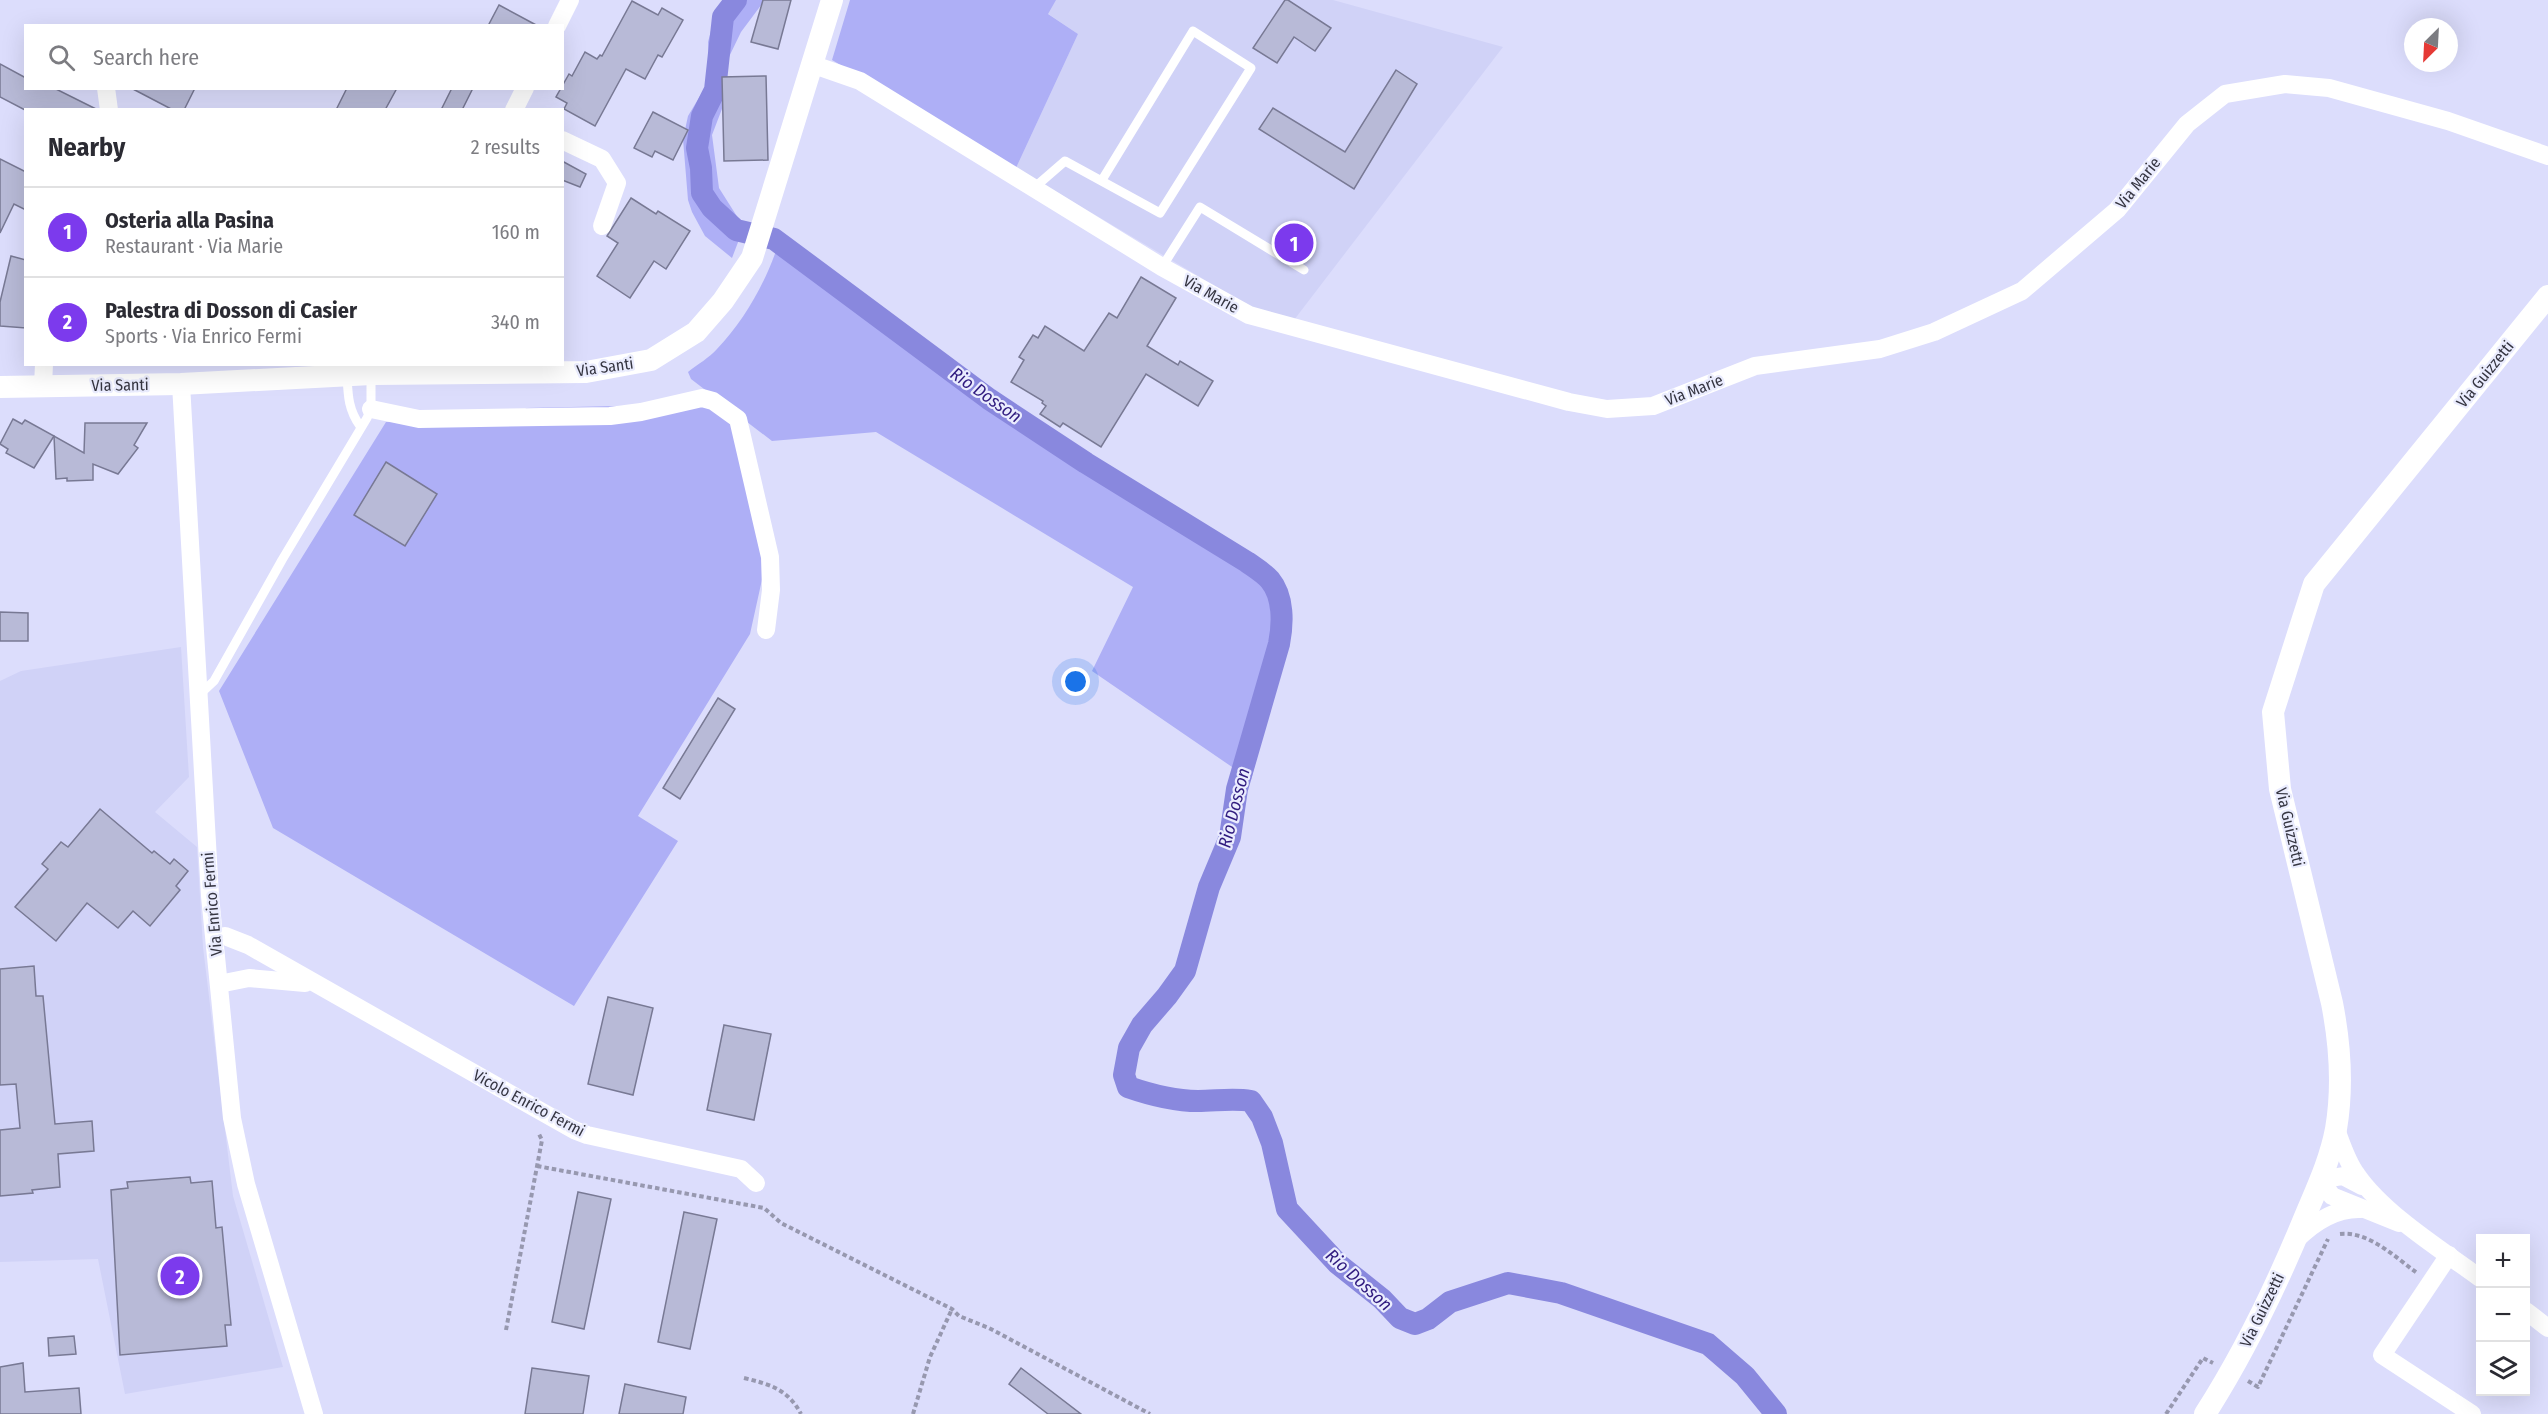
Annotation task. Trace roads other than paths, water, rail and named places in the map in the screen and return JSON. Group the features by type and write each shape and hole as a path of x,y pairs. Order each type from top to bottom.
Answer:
{"street":[{"path":"558,24 570,0"},
{"name":"Via Santi","path":"0,387 44,375 181,384 383,371 586,372 651,360 696,332 723,301 752,258 814,66 832,0"},
{"name":"Via Marie","path":"814,66 860,81 1035,186 1162,267 1249,315 1569,402 1607,409 1653,406 1755,366 1880,349 1934,332 2022,291 2117,210 2187,124 2225,94 2285,84 2329,88 2448,121 2548,156"},
{"path":"106,90 109,108"},
{"path":"515,108 524,90"},
{"path":"564,141 602,159 617,183 602,226"},
{"name":"Via Guizzetti","path":"2205,1414 2246,1344 2294,1241 2320,1180 2336,1130 2340,1077 2339,1039 2280,789 2273,712 2314,584 2548,296"},
{"name":"Via Enrico Fermi","path":"181,384 210,896 232,1118 246,1184 314,1414"},
{"path":"371,409 419,419 610,416 640,412 693,399 702,398 713,401 738,419 770,557 771,590 766,630"},
{"name":"Vicolo Enrico Fermi","path":"215,938 225,936 248,945 574,1130 587,1135 741,1169 756,1184"},
{"name":"Vicolo Enrico Fermi","path":"219,984 249,978 282,979 316,985"},
{"path":"2336,1130 2369,1201"},
{"path":"2320,1180 2332,1196 2369,1201 2476,1274"},
{"path":"2294,1241 2310,1226 2322,1219 2369,1201"},
{"path":"2449,1255 2382,1355 2472,1414"},
{"path":"2530,1314 2548,1328"}],"lane":[{"path":"1035,186 1065,161 1160,213 1251,68 1193,31 1102,180"},
{"path":"1162,267 1200,207 1304,270"},
{"path":"198,695 214,681 371,409 383,371"},
{"path":"347,375 348,404 360,426"}],"waterway":[{"name":"Rio Dosson","path":"736,0 723,17 715,90 702,116 697,148 702,193 712,208 736,230 774,239 989,399 1086,463 1256,568 1270,580 1278,594 1282,619 1279,644 1237,789 1230,837 1209,887 1185,971 1142,1025 1129,1048 1124,1075 1128,1087 1180,1100 1251,1101 1262,1117 1272,1143 1287,1209 1338,1264 1382,1299 1400,1318 1415,1324 1428,1319 1450,1302 1508,1283 1561,1293 1708,1344 1745,1376 1776,1414"}],"place":[{"name":"Osteria alla Pasina","path":"1294,243"},
{"name":"Palestra di Dosson di Casier","path":"180,1276"}]}
